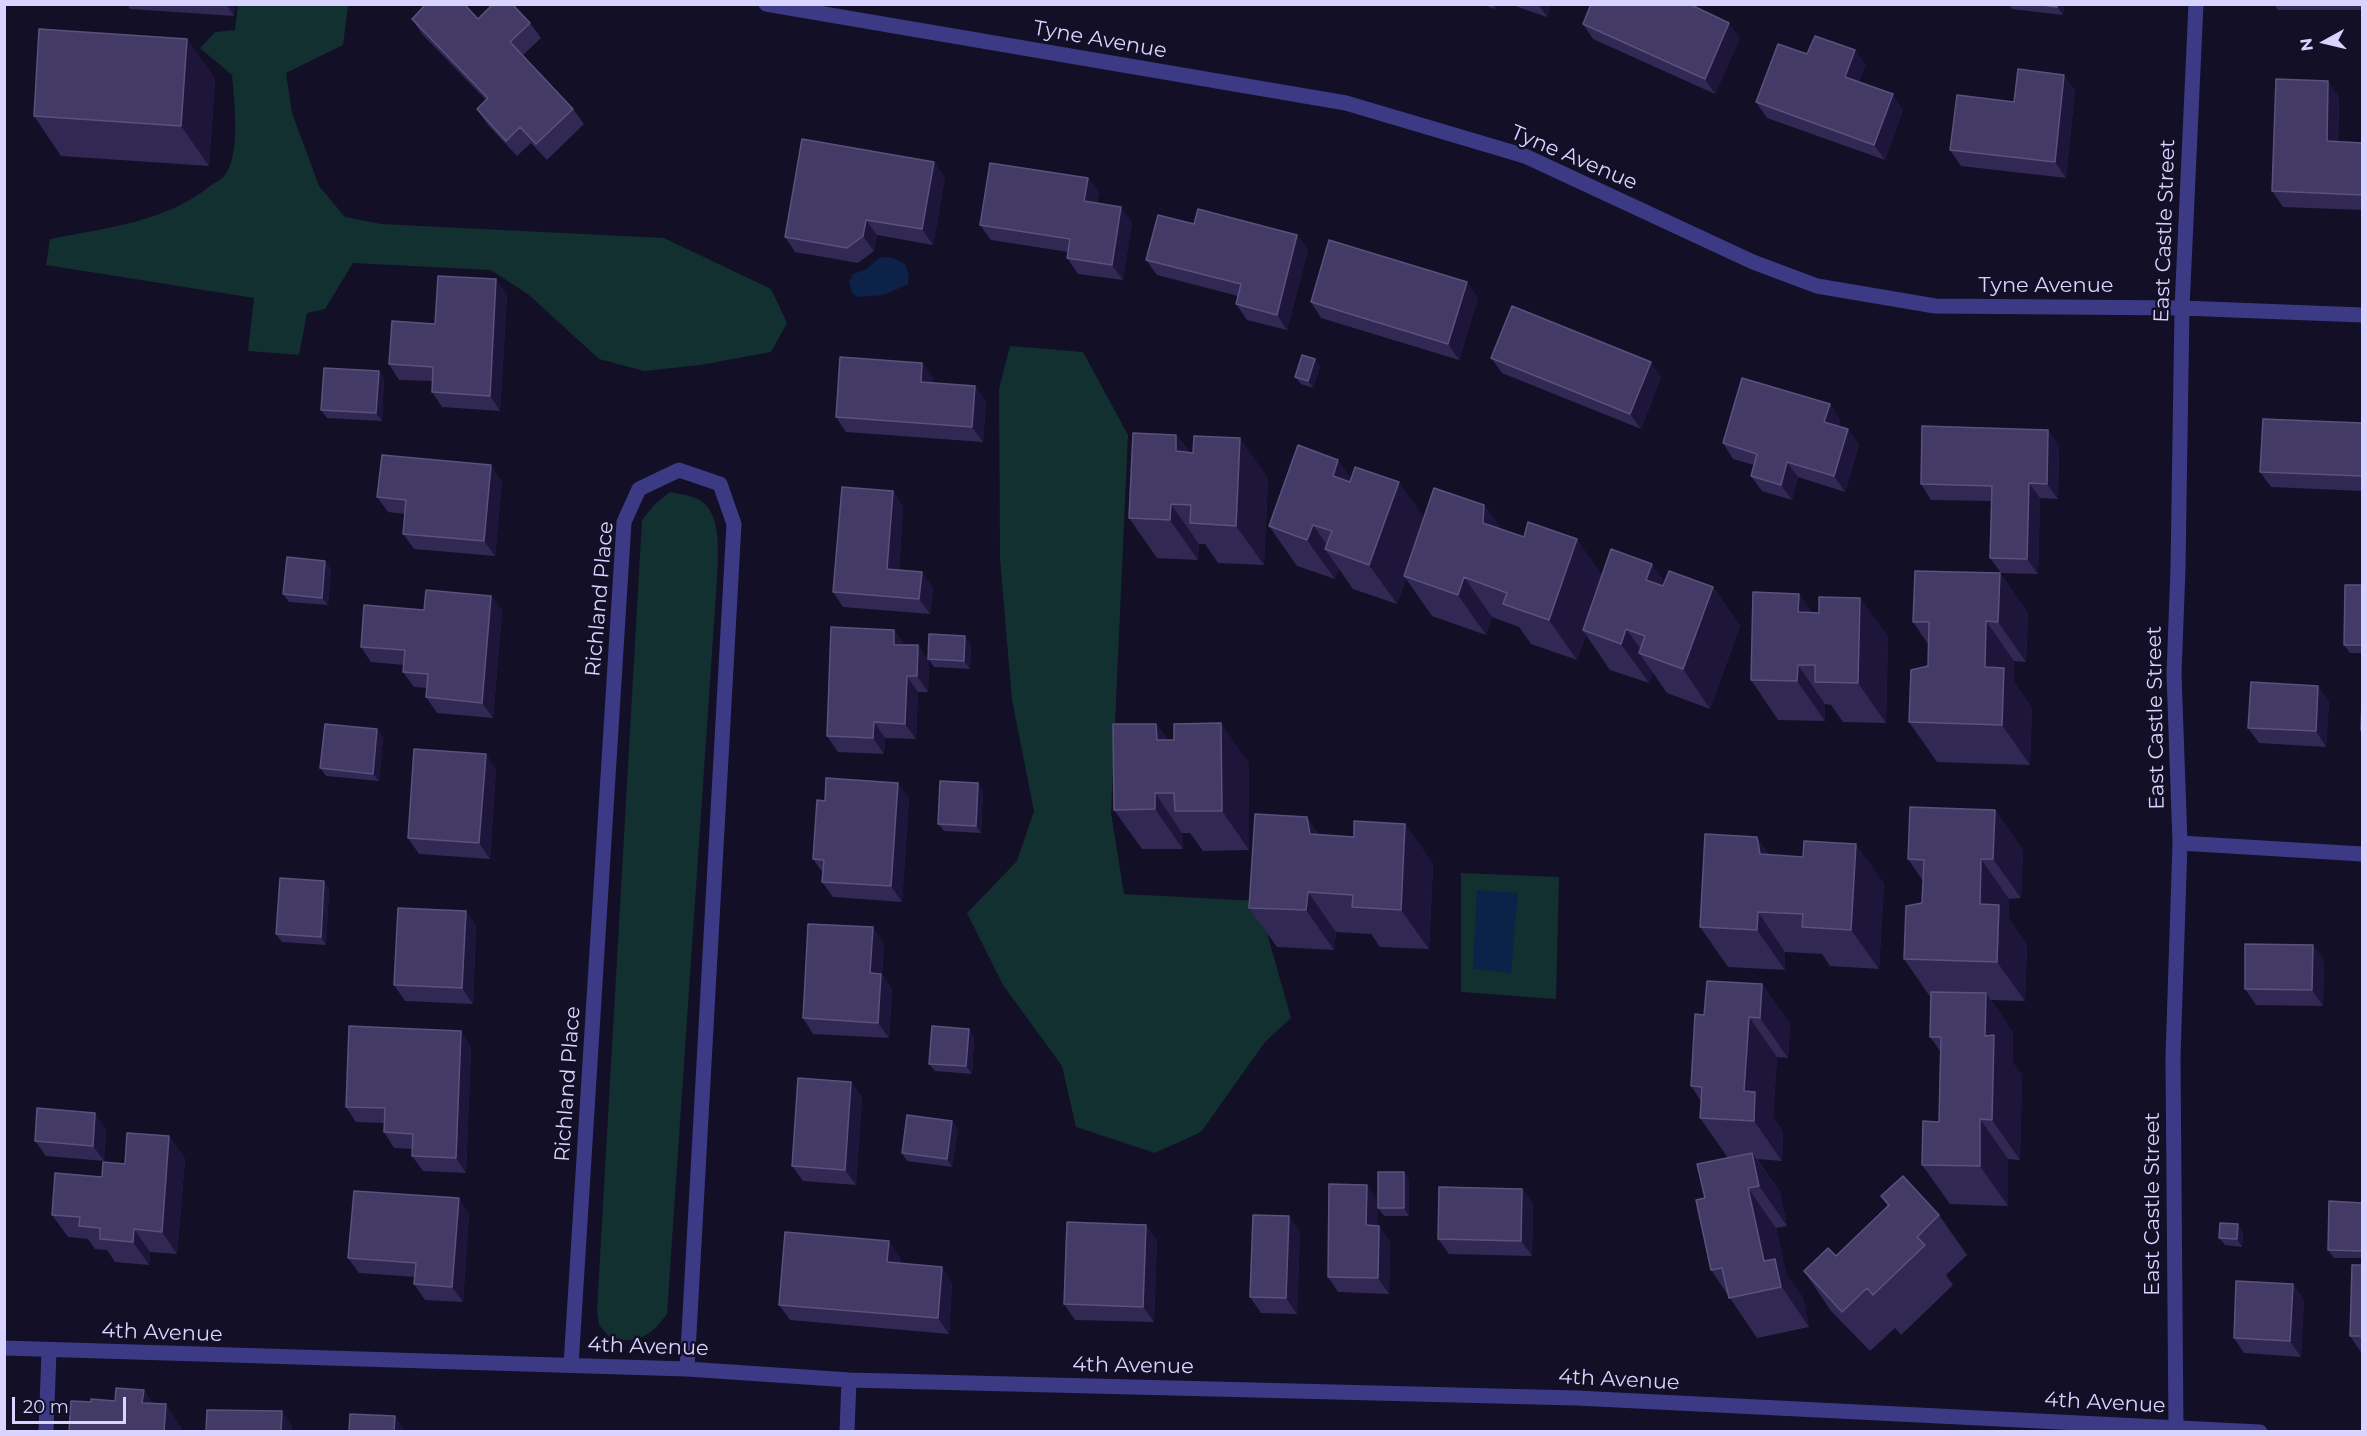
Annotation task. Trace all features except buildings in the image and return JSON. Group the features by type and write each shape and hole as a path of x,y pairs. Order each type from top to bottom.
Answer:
{"street":[{"name":"Tyne Avenue","path":"766,4 1346,104 1525,156 1753,262 1817,286 1935,306 2182,308 2362,315"},
{"name":"East Castle Street","path":"2176,1429 2173,1057 2180,843 2174,674 2182,308 2196,4"},
{"name":"Richland Place","path":"571,1365 624,522 639,489 678,470 720,484 734,524 687,1369"},
{"path":"2180,843 2362,854"},
{"name":"4th Avenue","path":"4,1348 687,1369 849,1380 1577,1398 2176,1429 2260,1431"},
{"path":"46,1431 49,1351"},
{"path":"847,1431 849,1380"}],"green space":[{"path":"238,5 348,5 343,45 286,73 292,113 319,186 345,217 381,224 664,238 771,289 787,323 771,352 700,365 644,371 599,359 529,295 491,270 353,263 325,309 307,313 299,355 248,351 254,298 46,265 50,239 155,216 193,198 225,175 230,166 235,141 232,75 200,48 215,32 235,30"},
{"path":"1010,346 1083,352 1128,435 1111,813 1124,894 1258,901 1291,1018 1265,1042 1201,1132 1155,1153 1076,1127 1062,1066 1003,985 967,913 1017,861 1034,811 1012,700 1000,559 999,389"},
{"path":"670,492 698,499 712,513 717,535 717,579 667,1314 655,1328 643,1337 621,1340 611,1339 599,1325 597,1310 642,520 654,505"},
{"path":"1461,873 1559,877 1556,999 1461,992"}],"water":[{"path":"880,257 893,258 905,264 909,275 908,284 884,295 857,297 852,293 849,282 853,274 865,270"},
{"path":"1477,890 1518,893 1511,973 1473,969"}]}
